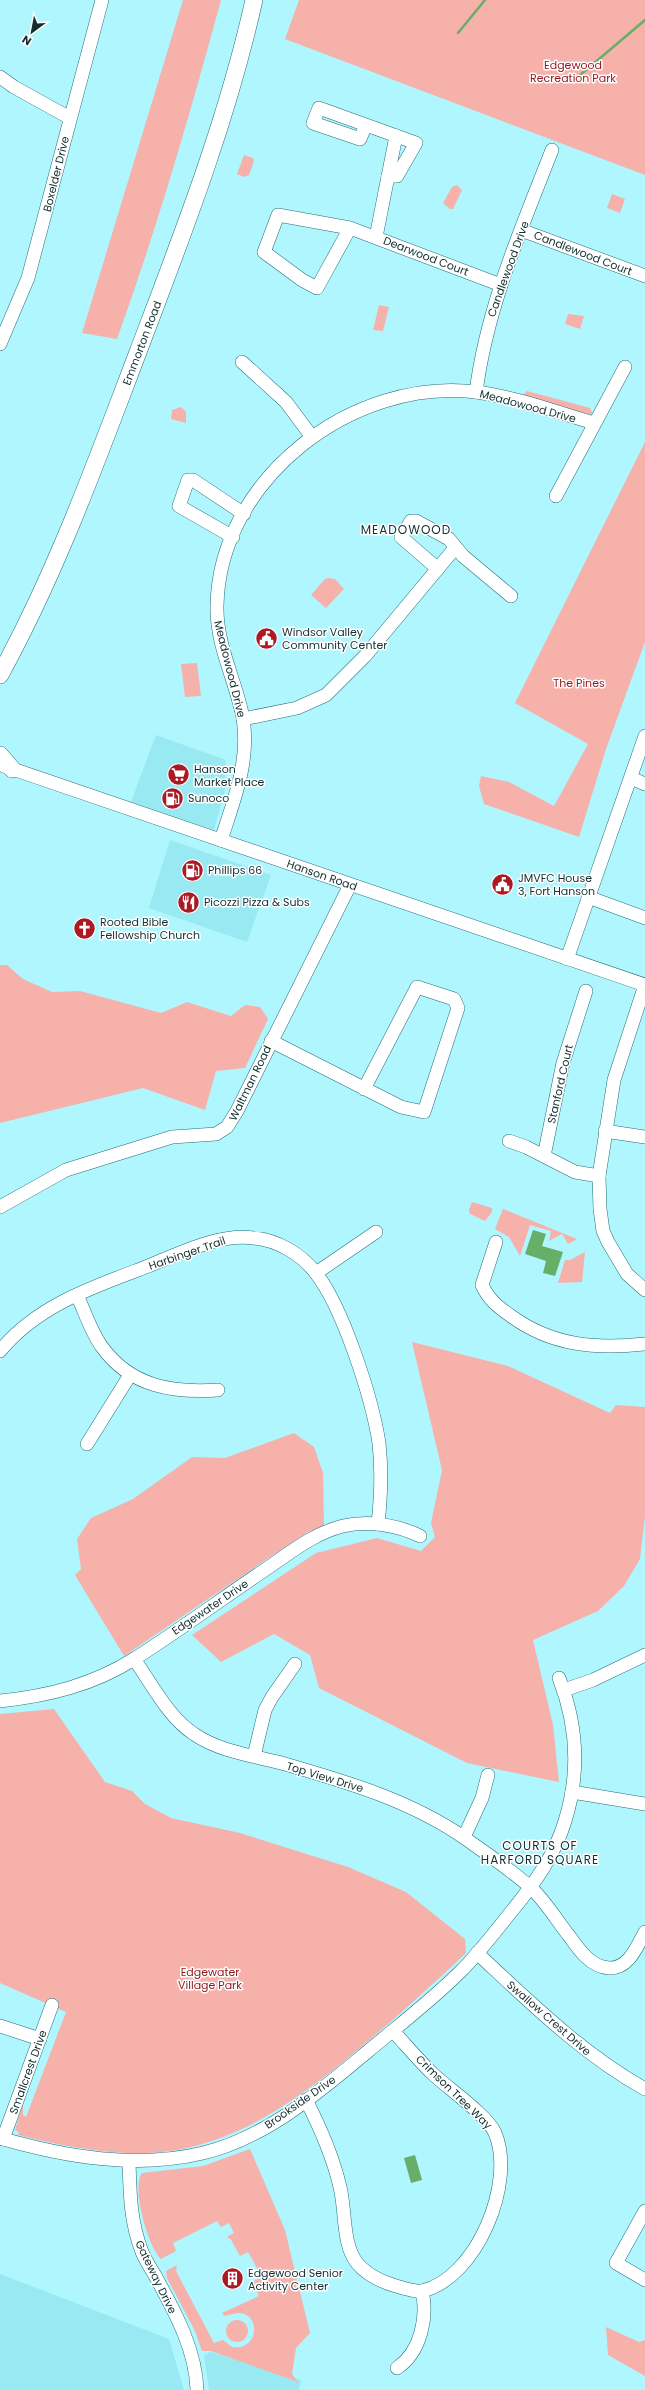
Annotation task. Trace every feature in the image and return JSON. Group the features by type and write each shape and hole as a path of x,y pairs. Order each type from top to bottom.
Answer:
{"main road":[{"name":"Emmorton Road","path":"0,675 41,598 74,520 191,214 226,108 254,0"},
{"path":"0,755 4,767"}],"street":[{"name":"Boxelder Drive","path":"0,344 28,278 102,0"},
{"path":"0,76 14,87 70,118"},
{"path":"366,125 416,143 397,176 388,176"},
{"path":"376,237 396,136"},
{"name":"Candlewood Drive","path":"476,392 483,348 501,285 552,150"},
{"name":"Dearwood Court","path":"350,228 317,288 302,280 264,252 278,215 350,228 501,285"},
{"name":"Candlewood Court","path":"521,230 645,276"},
{"path":"242,362 286,402 312,437"},
{"path":"556,496 625,367"},
{"name":"Meadowood Drive","path":"221,840 243,768 243,719 217,619 219,582 233,537 244,514 276,468 312,437 342,419 385,401 439,392 476,392 594,423"},
{"path":"233,537 179,506 188,480 193,480 244,514"},
{"path":"438,569 401,537 412,522 416,521 449,539 455,548 511,596"},
{"path":"243,719 297,708 326,695 365,656 455,548"},
{"path":"567,959 645,736"},
{"name":"Hanson Road","path":"4,767 645,985"},
{"path":"631,778 645,784"},
{"name":"Waltman Road","path":"0,1207 66,1170 172,1137 216,1134 221,1132 232,1121 350,885"},
{"path":"588,897 644,917"},
{"path":"645,985 614,1080 599,1176 600,1209 606,1236 627,1274 645,1290"},
{"path":"271,1041 364,1089 401,1107 424,1112 458,1008 454,999 417,987 364,1089"},
{"name":"Stanford Court","path":"544,1156 563,1063 586,991"},
{"path":"605,1131 645,1137"},
{"path":"509,1141 544,1156 575,1172 599,1176"},
{"path":"316,1273 376,1232"},
{"name":"Harbinger Trail","path":"0,1351 35,1318 77,1294 209,1243 235,1237 254,1238 282,1246 301,1258 316,1273 334,1304 355,1354 379,1444 381,1479 378,1524"},
{"path":"496,1242 482,1286 488,1298 518,1321 540,1335 570,1343 645,1344"},
{"path":"77,1294 102,1347 130,1375 165,1389 183,1391 218,1390"},
{"path":"87,1444 130,1375"},
{"name":"Edgewater Drive","path":"0,1701 36,1698 68,1690 97,1679 134,1659 311,1539 343,1526 378,1524 408,1530 420,1536"},
{"path":"531,1888 546,1866 558,1839 572,1792 575,1742 561,1684 593,1680 645,1655"},
{"name":"Top View Drive","path":"134,1659 172,1713 194,1734 228,1750 341,1780 399,1802 464,1838 531,1888 589,1961 608,1968 621,1966 632,1955 645,1932"},
{"path":"254,1756 265,1710 272,1697 295,1664"},
{"path":"464,1838 482,1798 488,1775"},
{"path":"572,1792 645,1804"},
{"name":"Brookside Drive","path":"1,2139 81,2157 129,2161 203,2153 237,2141 268,2126 306,2100 393,2031 460,1972 531,1888"},
{"name":"Swallow Crest Drive","path":"477,1953 578,2045 645,2089"},
{"name":"Smallcrest Drive","path":"1,2139 40,2040 52,2005"},
{"path":"0,2026 40,2040"},
{"name":"Crimson Tree Way","path":"393,2031 434,2074 482,2117 494,2131 500,2145 502,2169 498,2193 494,2207 478,2242 471,2255 458,2270 436,2285 422,2291"},
{"path":"306,2100 317,2121 340,2187 351,2253 366,2272 387,2284 422,2291 425,2307 420,2337 410,2355 397,2368"},
{"name":"Gateway Drive","path":"129,2161 131,2217 142,2253 169,2302 190,2349 197,2390"},
{"path":"645,2210 616,2263 645,2280"}],"shaded area":[{"path":"156,735 226,760 225,790 214,830 131,802"},
{"path":"170,840 271,875 247,942 149,908"},
{"path":"533,1230 546,1234 542,1246 563,1252 555,1276 543,1273 546,1261 525,1254"},
{"path":"415,2155 422,2180 411,2183 404,2158"},
{"path":"0,2274 169,2339 184,2390 0,2390"},
{"path":"211,2352 301,2380 299,2390 209,2390 204,2355"}],"green space":[{"path":"183,0 221,0 172,171 146,255 117,339 82,333"},
{"name":"Edgewood Recreation Park","path":"299,0 645,0 645,175 285,39"},
{"path":"244,155 253,158 254,161 249,175 244,177 237,174"},
{"path":"457,185 462,190 453,209 450,209 443,203 452,187"},
{"path":"612,194 625,199 620,213 607,208"},
{"path":"379,305 389,307 383,331 373,330"},
{"path":"568,314 584,316 580,329 565,324"},
{"path":"527,391 590,408 593,415 524,397 524,394"},
{"path":"181,407 186,412 186,423 171,419 172,410"},
{"name":"The Pines","path":"645,442 645,642 606,749 579,837 484,804 479,786 481,776 509,782 554,806 588,744 515,703"},
{"path":"325,579 335,579 344,589 326,608 311,595"},
{"path":"197,663 201,696 185,697 181,664"},
{"path":"0,965 7,965 23,979 52,992 80,991 161,1013 187,1002 231,1016 245,1005 260,1007 268,1019 245,1068 216,1071 205,1110 143,1088 0,1123"},
{"path":"472,1202 492,1208 492,1212 485,1221 470,1214 469,1210"},
{"path":"503,1209 577,1239 568,1244 562,1234 549,1241 551,1231 530,1225 520,1256 509,1237 495,1229"},
{"path":"585,1252 582,1282 558,1283 565,1260 570,1260"},
{"path":"412,1342 508,1366 610,1413 616,1405 645,1407 645,1516 640,1559 624,1586 598,1611 533,1640 553,1725 559,1782 467,1763 319,1688 310,1655 274,1634 221,1662 192,1635 316,1553 377,1538 421,1551 435,1537 431,1523 442,1470"},
{"path":"294,1433 314,1447 323,1473 324,1526 308,1532 124,1656 75,1575 81,1569 77,1539 91,1518 133,1499 192,1457 225,1458"},
{"name":"Edgewater Village Park","path":"54,1709 105,1782 132,1791 145,1804 171,1818 240,1833 348,1867 406,1892 465,1939 466,1953 428,1989 340,2065 294,2099 270,2114 244,2128 218,2139 191,2147 162,2152 126,2153 71,2147 18,2135 19,2132 15,2130 23,2104 23,2115 26,2117 66,2012 0,1983 0,1714"},
{"path":"250,2149 285,2230 310,2333 296,2348 292,2374 298,2382 211,2351 202,2351 195,2331 167,2278 166,2271 177,2265 176,2271 214,2343 223,2340 232,2347 241,2347 248,2344 252,2339 254,2326 247,2315 240,2313 224,2316 222,2313 259,2296 252,2282 262,2277 248,2252 240,2256 230,2238 228,2239 228,2236 234,2233 229,2223 221,2227 217,2221 173,2243 176,2251 161,2259 151,2242 142,2217 138,2191 139,2180 142,2173 203,2166"},
{"path":"237,2320 245,2323 248,2331 245,2339 237,2342 229,2339 226,2331 229,2323"},
{"path":"606,2327 639,2342 645,2340 645,2376 608,2355"}],"waterway":[{"path":"458,33 485,0"},
{"path":"579,76 645,20"}],"place":[{"name":"Windsor Valley Community Center","path":"267,638"},
{"name":"Hanson Market Place","path":"179,775"},
{"name":"Sunoco","path":"172,798"},
{"name":"Phillips 66","path":"192,870"},
{"name":"JMVFC House 3, Fort Hanson","path":"502,884"},
{"name":"Picozzi Pizza & Subs","path":"189,902"},
{"name":"Rooted Bible Fellowship Church","path":"85,928"},
{"name":"Edgewood Senior Activity Center","path":"232,2279"}],"district":[{"name":"MEADOWOOD","path":"406,529"},
{"name":"COURTS OF HARFORD SQUARE","path":"540,1852"}]}
